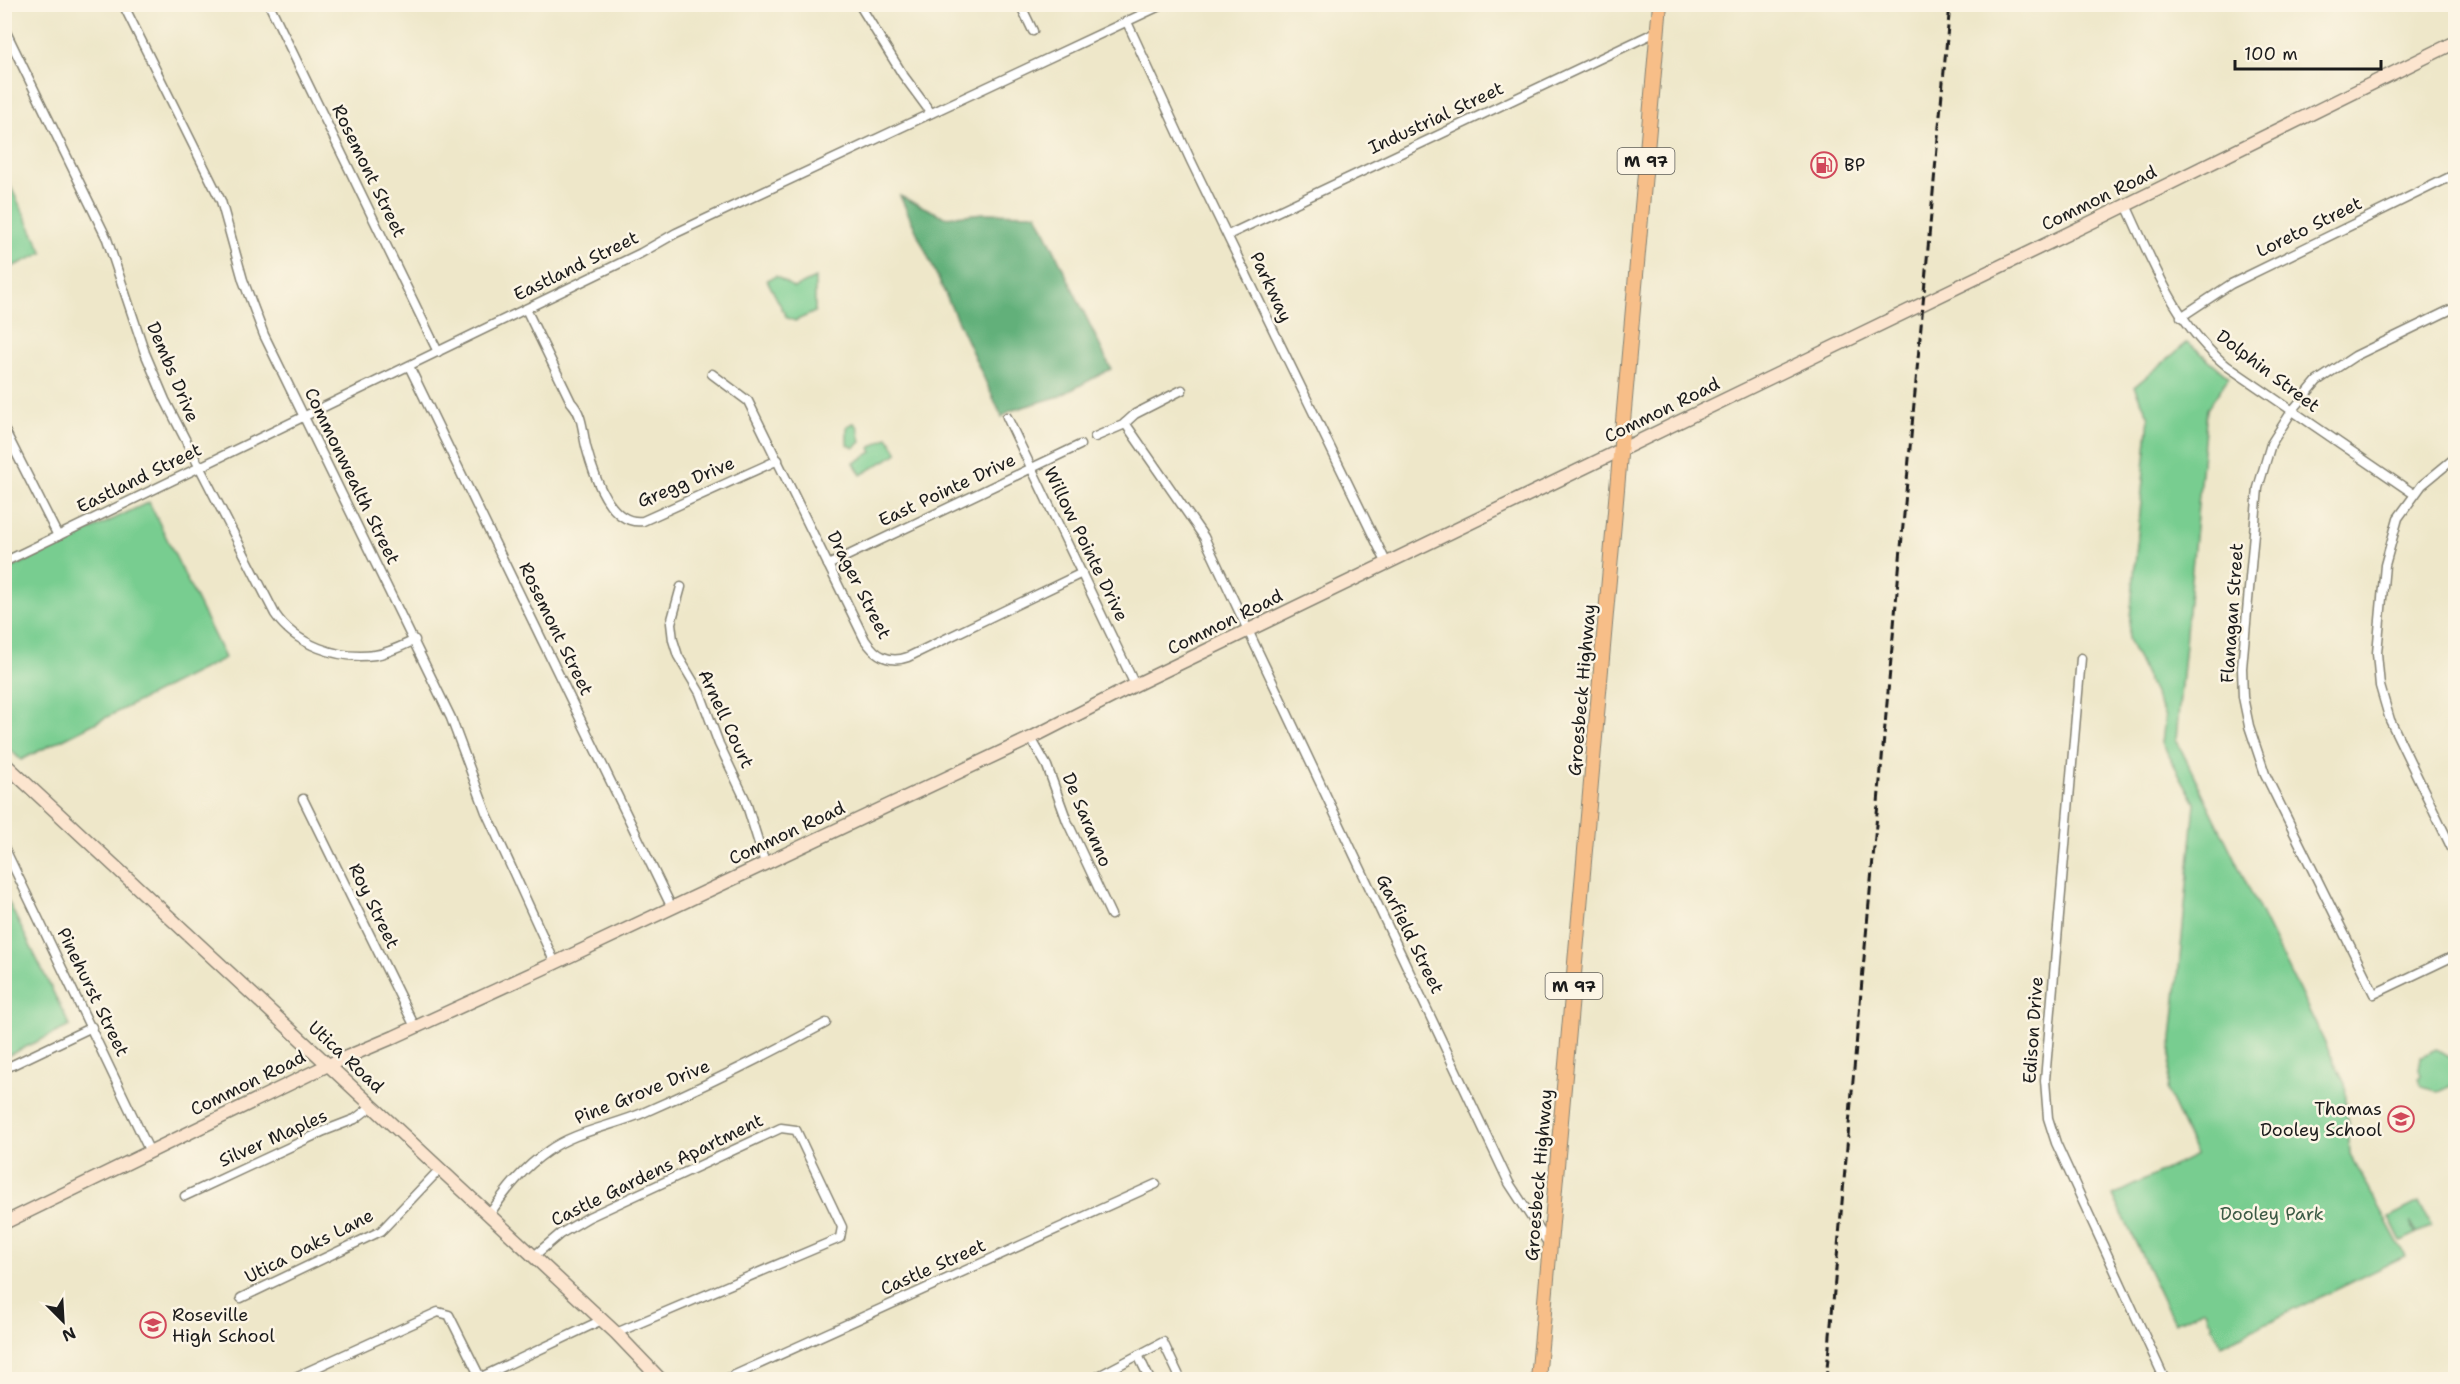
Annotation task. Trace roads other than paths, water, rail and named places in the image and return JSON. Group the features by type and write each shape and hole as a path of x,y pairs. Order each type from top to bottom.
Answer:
{"main road":[{"name":"Groesbeck Highway","path":"1539,1380 1660,4"}],"street":[{"name":"Commonwealth Street","path":"123,4 221,201 251,305 415,640 451,718 486,812 555,963"},
{"name":"Rosemont Street","path":"269,4 438,352"},
{"path":"859,4 903,75 931,113"},
{"path":"1020,4 1033,31"},
{"name":"Eastland Street","path":"4,562 640,254 676,233 1164,4"},
{"name":"Parkway","path":"1127,22 1387,564"},
{"name":"Dembs Drive","path":"4,28 107,239 145,353 198,469 268,603 290,632 326,651 348,655 376,654 415,640"},
{"name":"Industrial Street","path":"1228,235 1658,31"},
{"name":"Common Road","path":"4,1223 328,1065 415,1028 555,963 1031,738 1135,685 2126,205 2456,42"},
{"name":"Loreto Street","path":"2181,317 2224,287 2456,174"},
{"name":"Dolphin Street","path":"2126,205 2181,317 2219,359 2414,494"},
{"name":"Flanagan Street","path":"2456,307 2339,365 2317,381 2292,411 2271,444 2258,488 2243,649 2244,704 2253,743 2265,774 2374,994 2456,955"},
{"name":"Gregg Drive","path":"526,309 571,402 579,410 590,461 612,507 620,516 629,521 643,520 778,460"},
{"name":"Rosemont Street","path":"409,366 672,908"},
{"name":"Drager Street","path":"712,374 748,401 865,640 876,654 892,660 908,657 1082,573"},
{"path":"1095,437 1125,423 1135,414 1182,390"},
{"name":"Willow Pointe Drive","path":"1007,417 1135,685"},
{"name":"Garfield Street","path":"1125,423 1204,537 1509,1183 1550,1246"},
{"path":"4,429 58,536"},
{"name":"East Pointe Drive","path":"828,564 1080,445"},
{"path":"2456,457 2431,476 2414,494 2398,518 2387,556 2377,639 2378,669 2390,720 2456,857"},
{"name":"Arnell Court","path":"681,587 671,623 673,640 683,666 700,693 719,744 745,799 765,863"},
{"name":"Edison Drive","path":"2081,658 2050,1011 2046,1103 2051,1130 2061,1154 2165,1380"},
{"name":"De Saranno","path":"1031,738 1047,766 1067,821 1111,915"},
{"name":"Utica Road","path":"6,766 534,1256 616,1333 661,1380"},
{"name":"Roy Street","path":"303,798 415,1028"},
{"name":"Pinehurst Street","path":"4,847 150,1152"},
{"name":"Pine Grove Drive","path":"489,1215 509,1186 549,1150 564,1142 643,1113 735,1071 826,1023"},
{"path":"4,1069 92,1027"},
{"name":"Silver Maples","path":"185,1196 324,1131 345,1124 372,1106"},
{"name":"Castle Gardens Apartment","path":"534,1256 560,1234 590,1217 781,1128 796,1130 842,1227 843,1233 840,1238 616,1333"},
{"name":"Utica Oaks Lane","path":"241,1298 381,1230 440,1169"},
{"name":"Castle Street","path":"724,1380 1156,1184"},
{"path":"289,1380 438,1312 449,1315 477,1378 602,1320"},
{"path":"1091,1380 1163,1342 1181,1380"},
{"path":"1138,1355 1150,1380"}],"railway":[{"path":"1826,1380 1950,4"}],"place":[{"name":"BP","path":"1824,165"},
{"name":"Thomas Dooley School","path":"2401,1119"},
{"name":"Roseville High School","path":"153,1325"}],"park label":[{"name":"Dooley Park","path":"2272,1214"}]}
